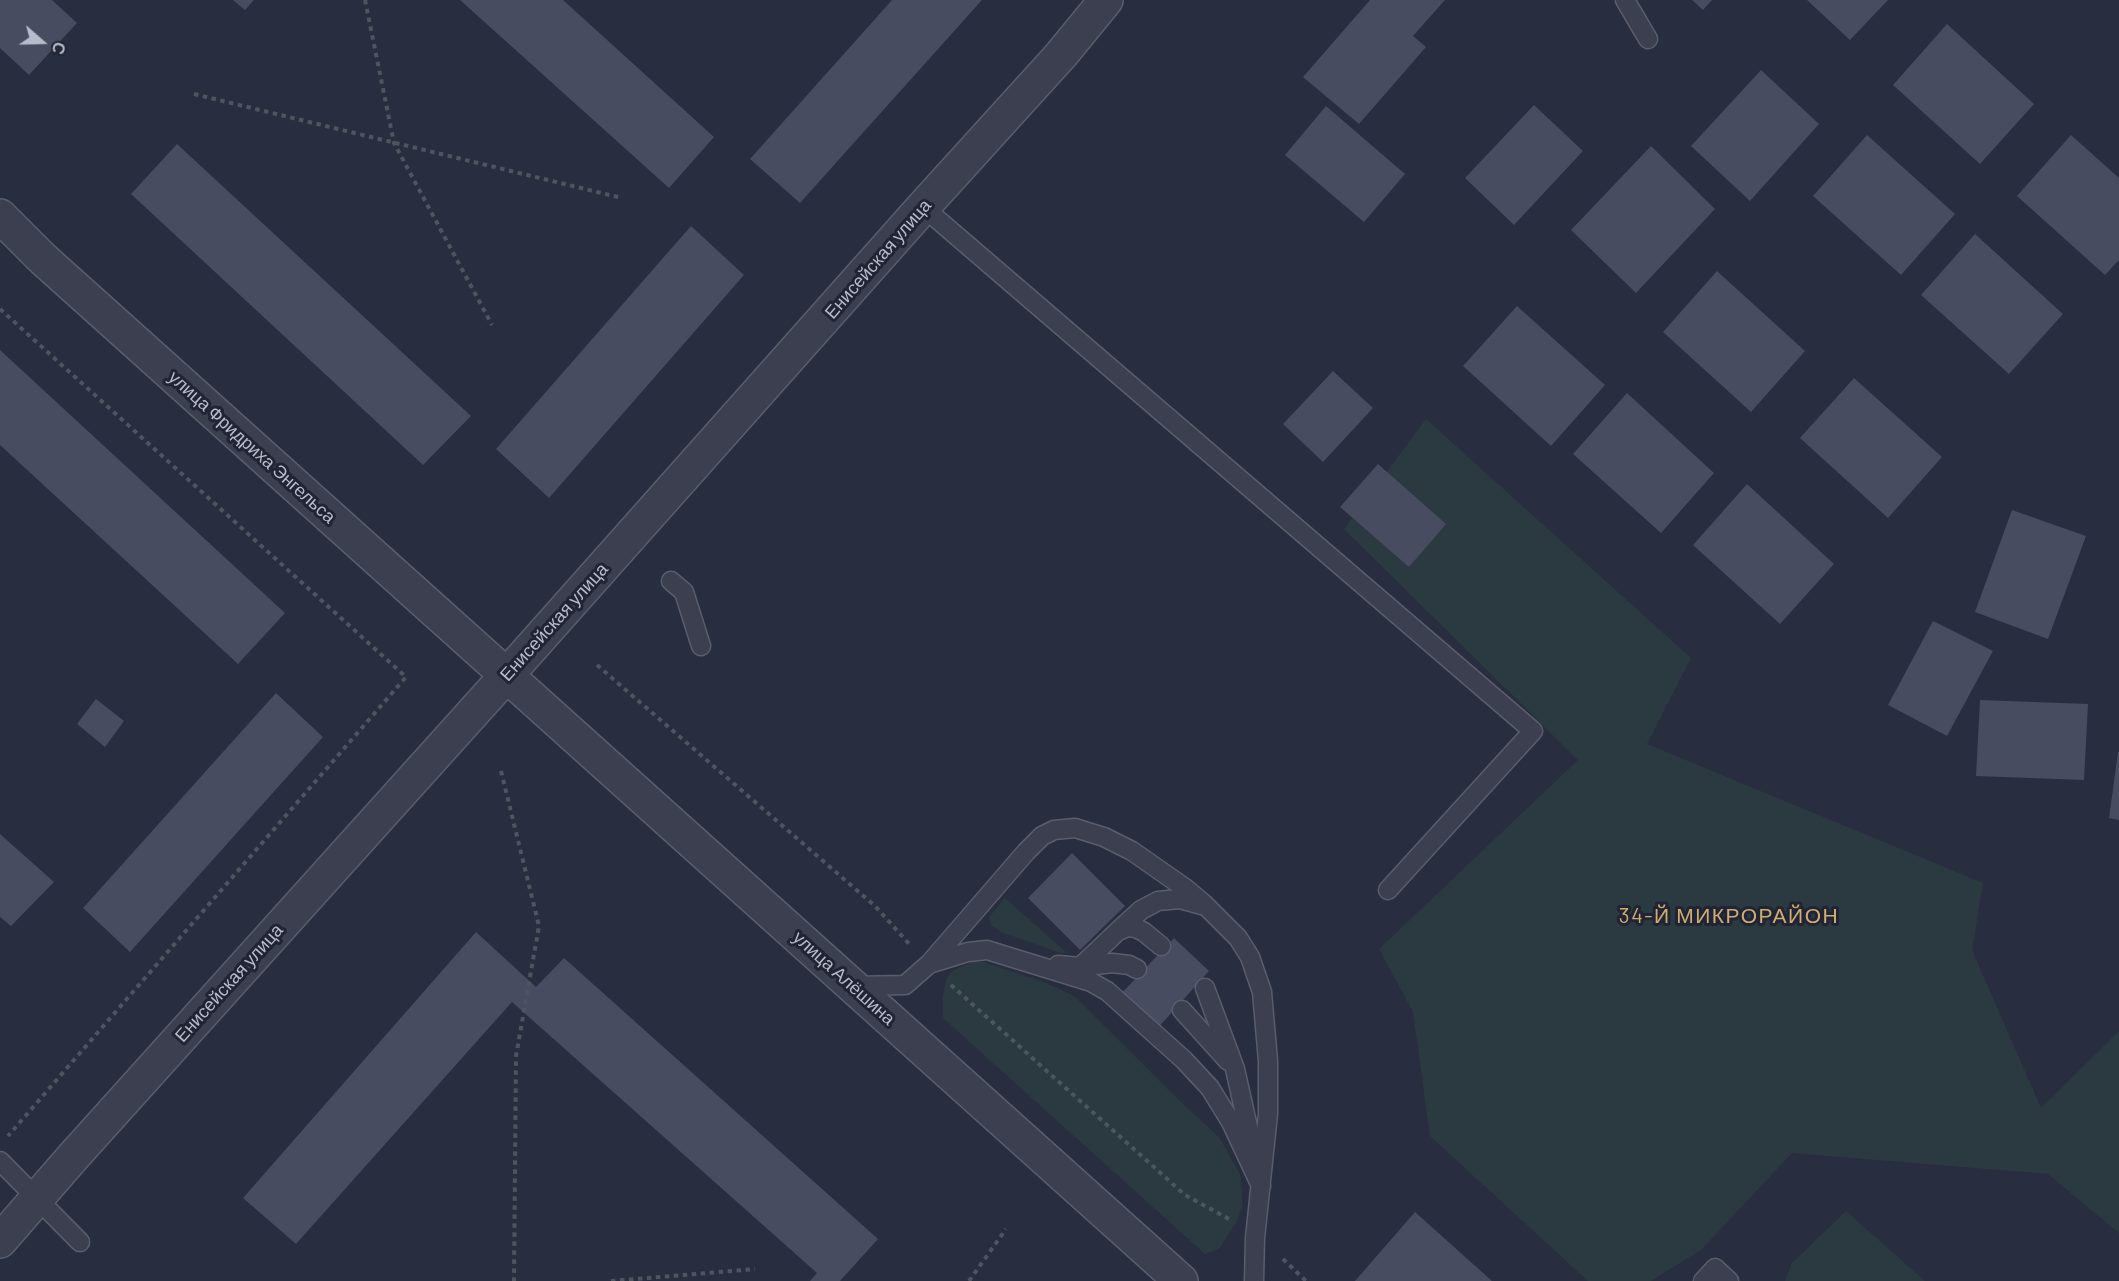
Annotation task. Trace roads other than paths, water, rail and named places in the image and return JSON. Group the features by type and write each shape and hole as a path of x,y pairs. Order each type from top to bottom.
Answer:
{"street":[{"name":"Енисейская улица","path":"0,1241 1060,55 1106,0"},
{"name":"улица Фридриха Энгельса","path":"0,216 42,258 506,676"},
{"name":"улица Алёшина","path":"506,676 1181,1281"}],"lane":[{"path":"1625,0 1648,39"},
{"path":"923,207 1533,731 1388,890"},
{"path":"671,581 684,592 701,646"},
{"path":"854,986 905,985 929,964 1026,852 1042,836 1063,827 1085,830 1104,837 1132,851 1185,888 1211,910 1238,938 1250,957 1262,992 1268,1061 1268,1114 1255,1238 1254,1281"},
{"path":"1080,967 1141,910 1158,901 1180,899 1211,910"},
{"path":"1118,931 1128,927 1136,928 1161,946"},
{"path":"929,964 968,952 987,950 1091,982 1107,991 1184,1060 1210,1088 1231,1122 1262,1188"},
{"path":"1032,963 1080,967 1112,963 1129,965 1137,969"},
{"path":"1205,988 1235,1069 1262,1188"},
{"path":"1182,1011 1235,1069"},
{"path":"0,1161 80,1242"},
{"path":"1703,1281 1715,1268 1729,1281"}],"district":[{"name":"34-Й МИКРОРАЙОН","path":"1729,916"}]}
